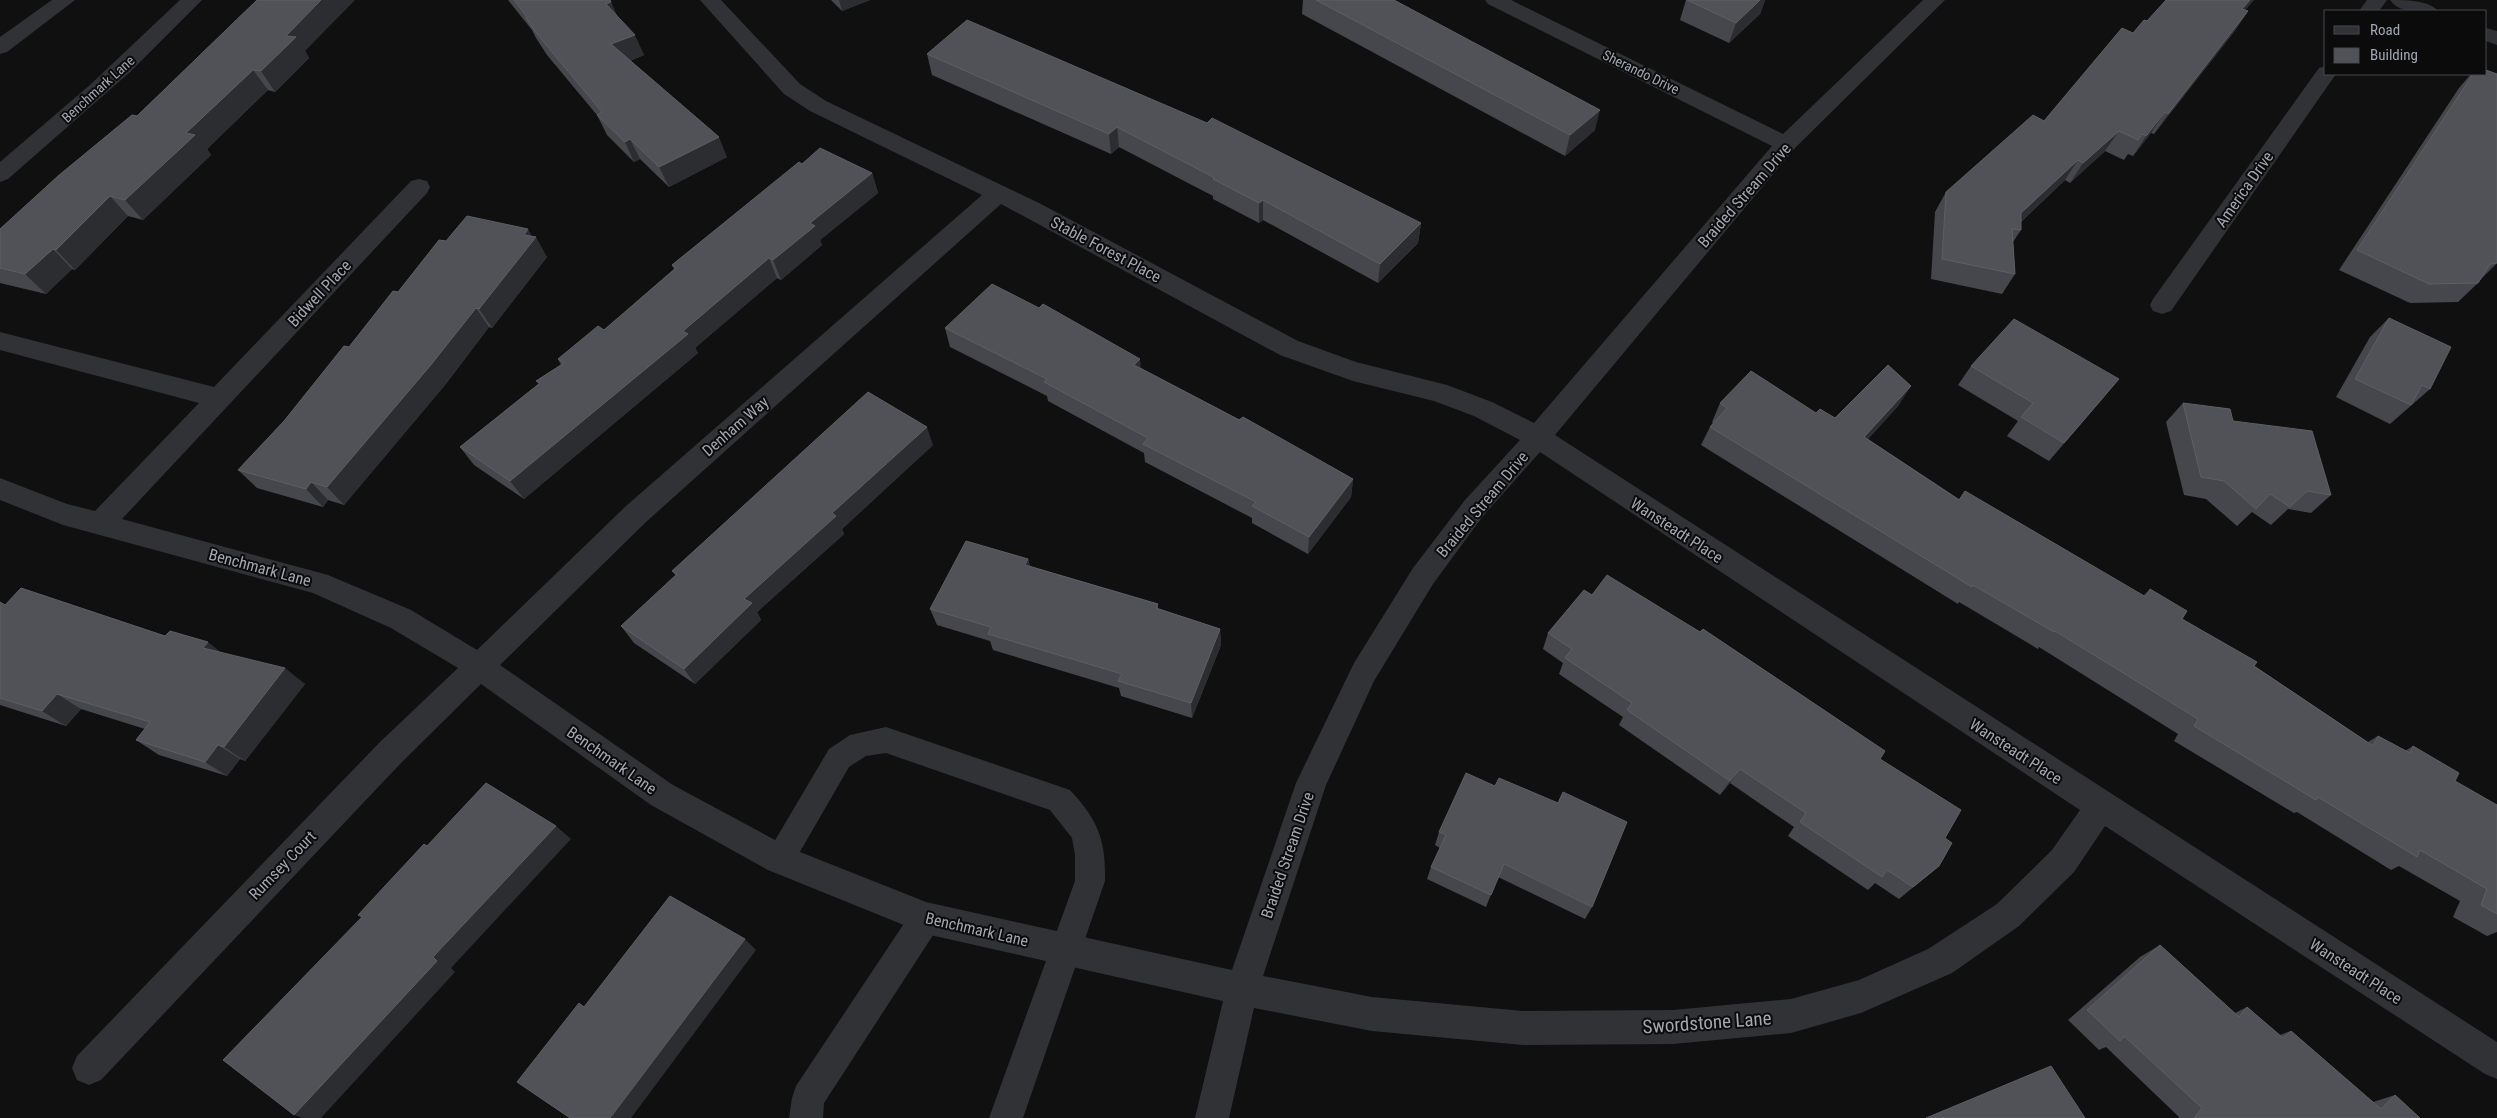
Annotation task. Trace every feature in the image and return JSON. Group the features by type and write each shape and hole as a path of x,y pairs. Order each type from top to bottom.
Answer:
{"street":[{"path":"0,47 65,0"},
{"name":"Benchmark Lane","path":"0,174 65,120 154,38 192,0"},
{"name":"Stable Forest Place","path":"710,0 792,89 818,106 998,194 1289,348 1353,371 1438,392 1483,409 1538,437"},
{"name":"Sherando Drive","path":"1495,0 1786,144"},
{"name":"Braided Stream Drive","path":"1212,1118 1242,989 1311,783 1364,672 1423,576 1474,508 1538,437 1786,144 1935,0"},
{"path":"2400,0 2425,10"},
{"name":"America Drive","path":"2162,305 2325,75"},
{"name":"Bidwell Place","path":"100,524 419,187"},
{"name":"Denham Way","path":"479,666 636,514 998,194"},
{"path":"0,341 219,398"},
{"name":"Wansteadt Place","path":"1538,437 2101,806 2497,1062"},
{"name":"Benchmark Lane","path":"0,489 63,514 318,583 401,619 479,666 662,795 778,859 926,918 1242,989"},
{"name":"Rumsey Court","path":"89,1068 390,753 479,666"},
{"name":"Swordstone Lane","path":"1242,989 1372,1014 1522,1028 1673,1027 1791,1016 1861,996 1940,960 2008,915 2062,860 2101,806"}],"lane":[{"path":"778,859 839,758 860,744 886,740 1060,800 1081,822 1092,850 1090,881 1006,1118"},
{"path":"806,1118 808,1098 926,918"}],"building":[{"path":"257,0 321,0 286,36 296,37 261,71 253,70 186,133 195,135 125,200 110,196 56,250 53,249 25,274 0,268 0,229 58,176 132,115 137,116"},
{"path":"514,0 610,0 611,2 606,4 635,35 611,44 719,137 659,167 630,139 625,142 597,115 602,112 537,34"},
{"path":"1316,0 1394,0 1600,110 1570,135"},
{"path":"1687,0 1760,0 1736,23"},
{"path":"2166,0 2250,0 2242,9 2248,11 2168,114 2165,112 2146,136 2142,134 2138,140 2119,131 2083,163 2078,160 2021,213 2021,230 2012,229 2015,274 1942,259 1946,192 2033,115 2044,121 2122,28 2133,33"},
{"path":"967,20 1207,123 1212,118 1421,223 1380,264 1263,200 1259,203 1117,127 1109,134 927,54"},
{"path":"2487,70 2497,74 2497,263 2490,264 2478,283 2429,284 2357,250 2472,75 2487,75"},
{"path":"820,148 872,173 810,223 815,226 773,260 769,258 683,331 688,334 510,481 460,447 540,383 536,381 564,363 558,359 598,326 604,330 676,268 672,265 799,162 802,164"},
{"path":"467,216 528,229 524,235 536,237 479,309 476,308 430,366 327,487 311,482 306,489 238,470 284,421 344,346 349,347 393,291 398,292 439,240 446,241"},
{"path":"992,284 1039,308 1043,304 1140,359 1134,365 1239,420 1243,417 1353,479 1309,537 1252,506 1256,502 1143,444 1148,438 1044,382 1047,379 945,328"},
{"path":"2389,318 2451,347 2430,389 2422,385 2411,405 2355,379"},
{"path":"2014,319 2119,379 2064,443 2021,417 2033,403 1971,366"},
{"path":"1888,365 1911,386 1864,437 1959,500 1965,491 2146,597 2150,589 2187,611 2182,619 2257,662 2254,666 2373,746 2378,736 2410,753 2413,746 2459,773 2455,781 2497,805 2497,914 2481,905 2487,889 2420,850 2417,857 2318,797 2316,800 2194,726 2198,719 2055,631 1973,585 1972,587 1710,427 1727,408 1720,403 1751,371 1816,413 1820,409 1835,418"},
{"path":"868,392 927,427 832,513 836,516 744,599 752,603 684,669 621,626 677,574 672,571"},
{"path":"2183,403 2230,409 2233,421 2312,431 2331,495 2307,491 2290,507 2270,494 2256,509 2224,481 2201,477"},
{"path":"966,541 1028,559 1025,565 1158,604 1156,608 1220,629 1191,703 1118,681 1122,674 988,634 991,627 930,609"},
{"path":"1607,575 1700,632 1703,629 1885,751 1880,759 1961,810 1945,838 1952,843 1939,866 1913,887 1887,870 1882,877 1800,822 1806,813 1740,769 1730,781 1627,710 1632,703 1565,658 1572,649 1548,633 1584,590 1592,595"},
{"path":"21,588 165,636 170,631 208,642 203,648 285,668 224,747 218,745 205,762 136,740 150,722 57,694 42,711 0,698 0,602 5,605"},
{"path":"1466,773 1495,786 1499,778 1558,803 1563,792 1627,822 1592,907 1504,864 1491,895 1431,867 1446,835 1439,832"},
{"path":"486,783 556,826 433,957 437,961 294,1115 223,1060 362,917 358,915 424,844 427,846"},
{"path":"670,896 745,939 610,1118 570,1118 517,1082 579,1003 584,1007"},
{"path":"2160,945 2239,1017 2247,1007 2283,1038 2291,1031 2381,1109 2395,1095 2420,1118 2194,1118 2202,1108 2124,1036 2120,1041 2087,1010"},
{"path":"2051,1066 2085,1118 1926,1118"}]}
